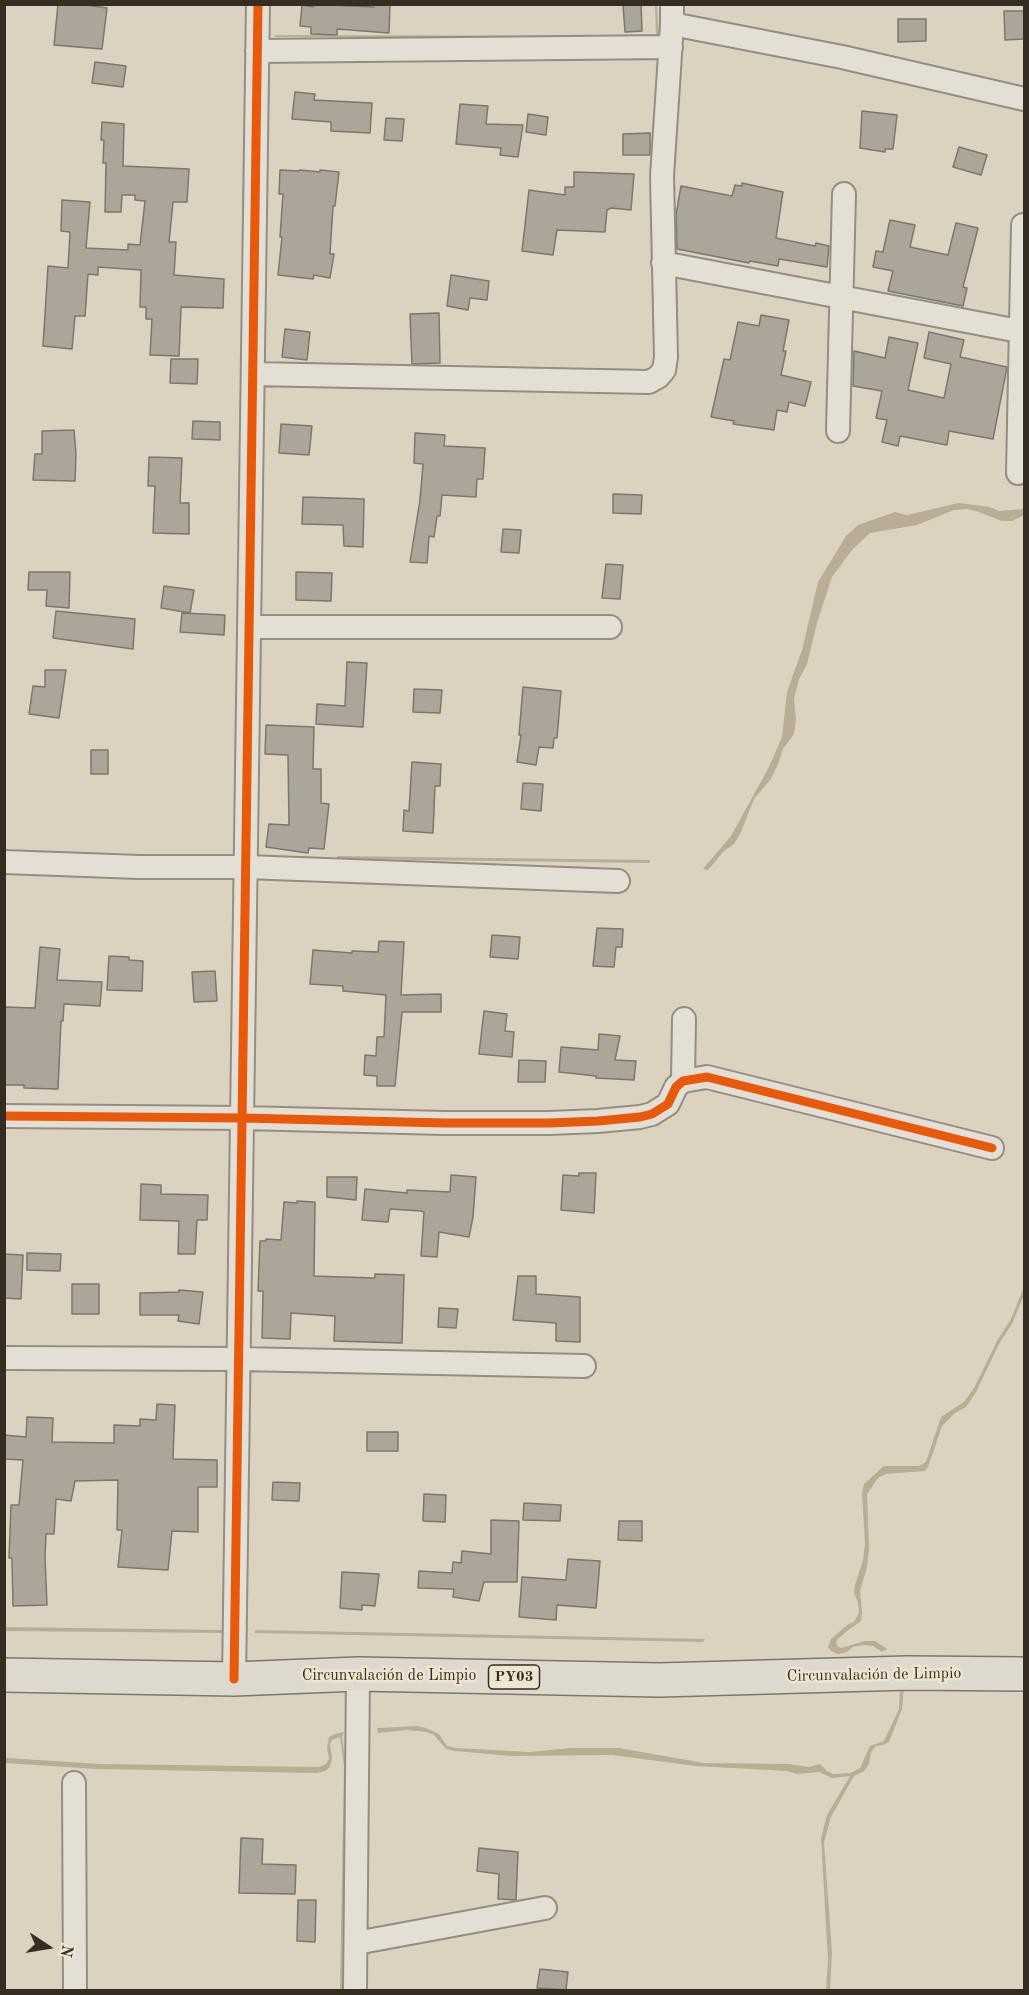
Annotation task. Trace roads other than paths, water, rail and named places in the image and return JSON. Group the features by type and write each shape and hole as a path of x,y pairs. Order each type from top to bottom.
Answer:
{"highway":[{"name":"Circunvalación de Limpio","path":"4,1675 234,1679 358,1674 660,1680 908,1672 1024,1674"}],"street":[{"path":"234,1679 258,4"},
{"path":"253,374 649,382 658,377 664,370 666,357 662,176 672,14 842,57 1024,99"},
{"path":"257,51 671,47"},
{"path":"838,431 844,194"},
{"path":"1018,473 1023,331 1023,225"},
{"path":"663,263 1023,331"},
{"path":"249,627 610,627"},
{"path":"4,862 246,867 618,881"},
{"path":"683,1081 684,1019"},
{"path":"4,1116 243,1118 444,1123 598,1121 652,1114 668,1104 676,1087 683,1081 697,1077 719,1078 992,1148"},
{"path":"4,1358 239,1359 584,1366"},
{"path":"355,1990 358,1674"},
{"path":"74,1783 75,1990"},
{"path":"356,1943 545,1908"}]}
